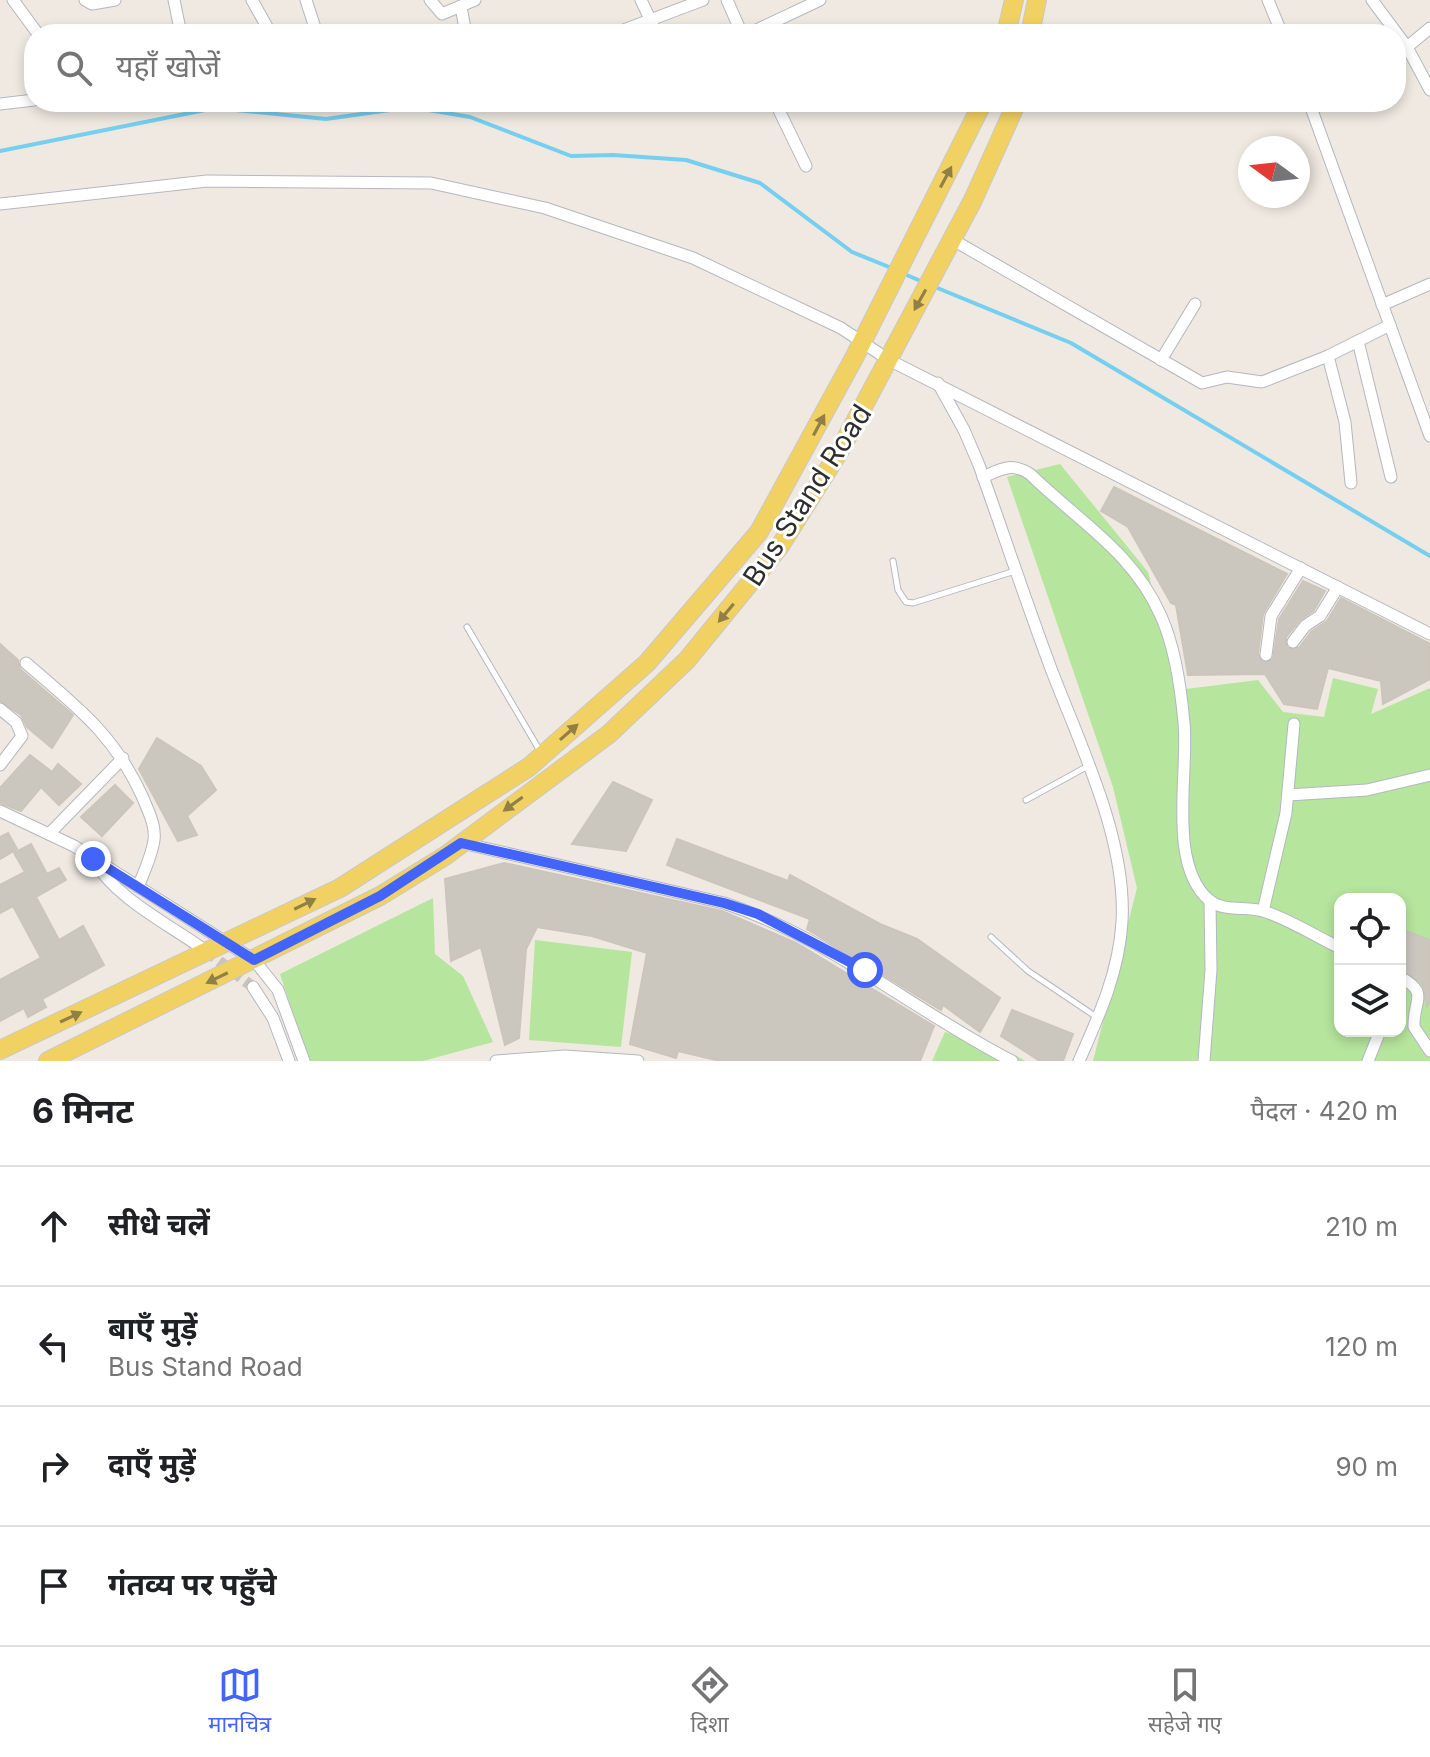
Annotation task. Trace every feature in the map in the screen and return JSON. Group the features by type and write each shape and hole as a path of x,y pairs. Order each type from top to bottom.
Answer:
{"main road":[{"path":"1008,24 1014,0"},
{"path":"1032,24 1037,0"},
{"name":"Bus Stand Road","path":"0,1050 340,888 427,835 542,756 647,663 759,532 862,342 978,112"},
{"name":"Bus Stand Road","path":"48,1061 380,896 461,843 609,734 687,660 780,546 839,452 953,240 1013,112"}],"street":[{"path":"13,0 31,24"},
{"path":"85,0 92,4 115,0"},
{"path":"174,0 179,24"},
{"path":"252,0 265,24"},
{"path":"306,0 314,24"},
{"path":"430,0 442,14 475,0"},
{"path":"641,0 653,24"},
{"path":"635,24 650,17 672,14 703,0"},
{"path":"727,0 740,24"},
{"path":"767,24 820,0"},
{"path":"1268,0 1278,24"},
{"path":"1372,0 1386,24"},
{"path":"461,7 464,24"},
{"path":"1406,45 1430,28"},
{"path":"1406,56 1430,90"},
{"path":"0,104 24,101"},
{"path":"780,112 806,166"},
{"path":"1313,112 1430,436"},
{"path":"0,204 207,181 431,183 545,208 693,258 829,321 889,360 1430,634"},
{"path":"953,240 1202,383 1227,377 1254,383 1328,356 1390,325"},
{"path":"1382,305 1430,284"},
{"path":"1161,360 1195,304"},
{"path":"1358,341 1391,477"},
{"path":"1328,356 1345,422 1351,483"},
{"path":"937,382 964,430 983,477 1101,798 1120,877 1122,904 1115,965 1098,1018 1079,1061"},
{"path":"983,477 1009,466 1019,467 1130,563 1150,594 1170,646 1184,723 1181,802 1190,867 1210,901 1211,970 1204,1061"},
{"path":"1266,655 1271,616 1301,568"},
{"path":"1293,642 1305,626 1320,616 1338,587"},
{"path":"26,663 94,722 123,758 150,815 155,837 138,887"},
{"path":"0,709 16,722 22,736 0,765"},
{"path":"1263,911 1288,795 1294,724"},
{"path":"49,834 123,758"},
{"path":"1288,795 1367,790 1430,775"},
{"path":"0,811 93,859 254,960 278,990 304,1061"},
{"path":"461,843 758,914 865,970 961,1035 1012,1061"},
{"path":"93,859 100,873 117,887 203,949"},
{"path":"1210,901 1263,911 1334,945"},
{"path":"1406,981 1419,993 1414,1020 1416,1033 1430,1051"},
{"path":"253,987 273,1018 289,1061"},
{"path":"1406,1019 1414,1020"},
{"path":"1368,1061 1378,1037"},
{"path":"496,1061 565,1056 638,1061"}],"lane":[{"path":"893,561 898,590 906,602 913,603 1016,571"},
{"path":"467,627 542,756"},
{"path":"1026,800 1089,766"},
{"path":"991,937 1028,971 1098,1018"}],"green space":[{"path":"1060,464 1148,572 1178,690 1258,680 1283,712 1324,717 1333,678 1378,689 1371,714 1430,688 1430,1061 1093,1061 1137,888 1113,787 1007,477"},
{"path":"433,898 435,954 463,976 493,1042 423,1061 309,1061 280,974"},
{"path":"535,940 632,952 621,1047 529,1040"},
{"path":"945,1032 1017,1056 1025,1061 932,1061"}],"building":[{"path":"1114,487 1287,574 1263,614 1258,654 1262,662 1273,659 1279,619 1303,581 1325,591 1314,610 1299,621 1286,637 1287,648 1299,648 1311,632 1327,621 1341,598 1430,644 1430,679 1383,704 1381,681 1328,668 1317,709 1284,704 1265,674 1188,675 1176,605 1171,603 1128,527 1101,511"},
{"path":"0,644 18,660 20,669 73,715 52,748 27,727 21,715 0,701"},
{"path":"157,738 201,766 216,790 187,816 197,835 178,841 139,769"},
{"path":"30,755 52,772 58,764 81,784 59,805 41,787 21,811 0,803 0,788"},
{"path":"613,782 652,800 626,851 572,844"},
{"path":"115,785 133,803 102,836 81,817"},
{"path":"8,833 17,849 0,859 0,837"},
{"path":"677,839 788,881 790,875 880,924 917,939 1000,998 980,1032 943,1005 941,1010 807,929 810,919 667,865"},
{"path":"31,844 47,874 59,868 66,880 36,897 59,940 83,926 104,965 42,999 46,1007 28,1017 24,1008 0,1021 0,980 41,958 13,906 0,913 0,885 25,872 14,853"},
{"path":"504,863 722,911 796,943 934,1026 920,1061 720,1061 678,1051 676,1058 630,1044 647,953 592,936 537,927 526,949 519,1038 505,1045 481,947 451,961 445,879"},
{"path":"1406,931 1430,940 1430,1001 1427,1007 1422,983 1406,973"},
{"path":"1012,1010 1073,1034 1063,1061 1040,1061 1001,1036"}],"waterway":[{"path":"0,151 195,112"},
{"path":"255,112 326,119 376,112"},
{"path":"440,112 470,117 571,156 613,155 686,160 760,183 852,252 894,269"},
{"path":"902,273 923,282"},
{"path":"935,287 1071,343 1430,556"}],"tunnel":[{"path":"206,951 253,987"}],"route":[{"path":"93,859 254,960 380,896 461,843 724,903 758,914 865,970"}]}
